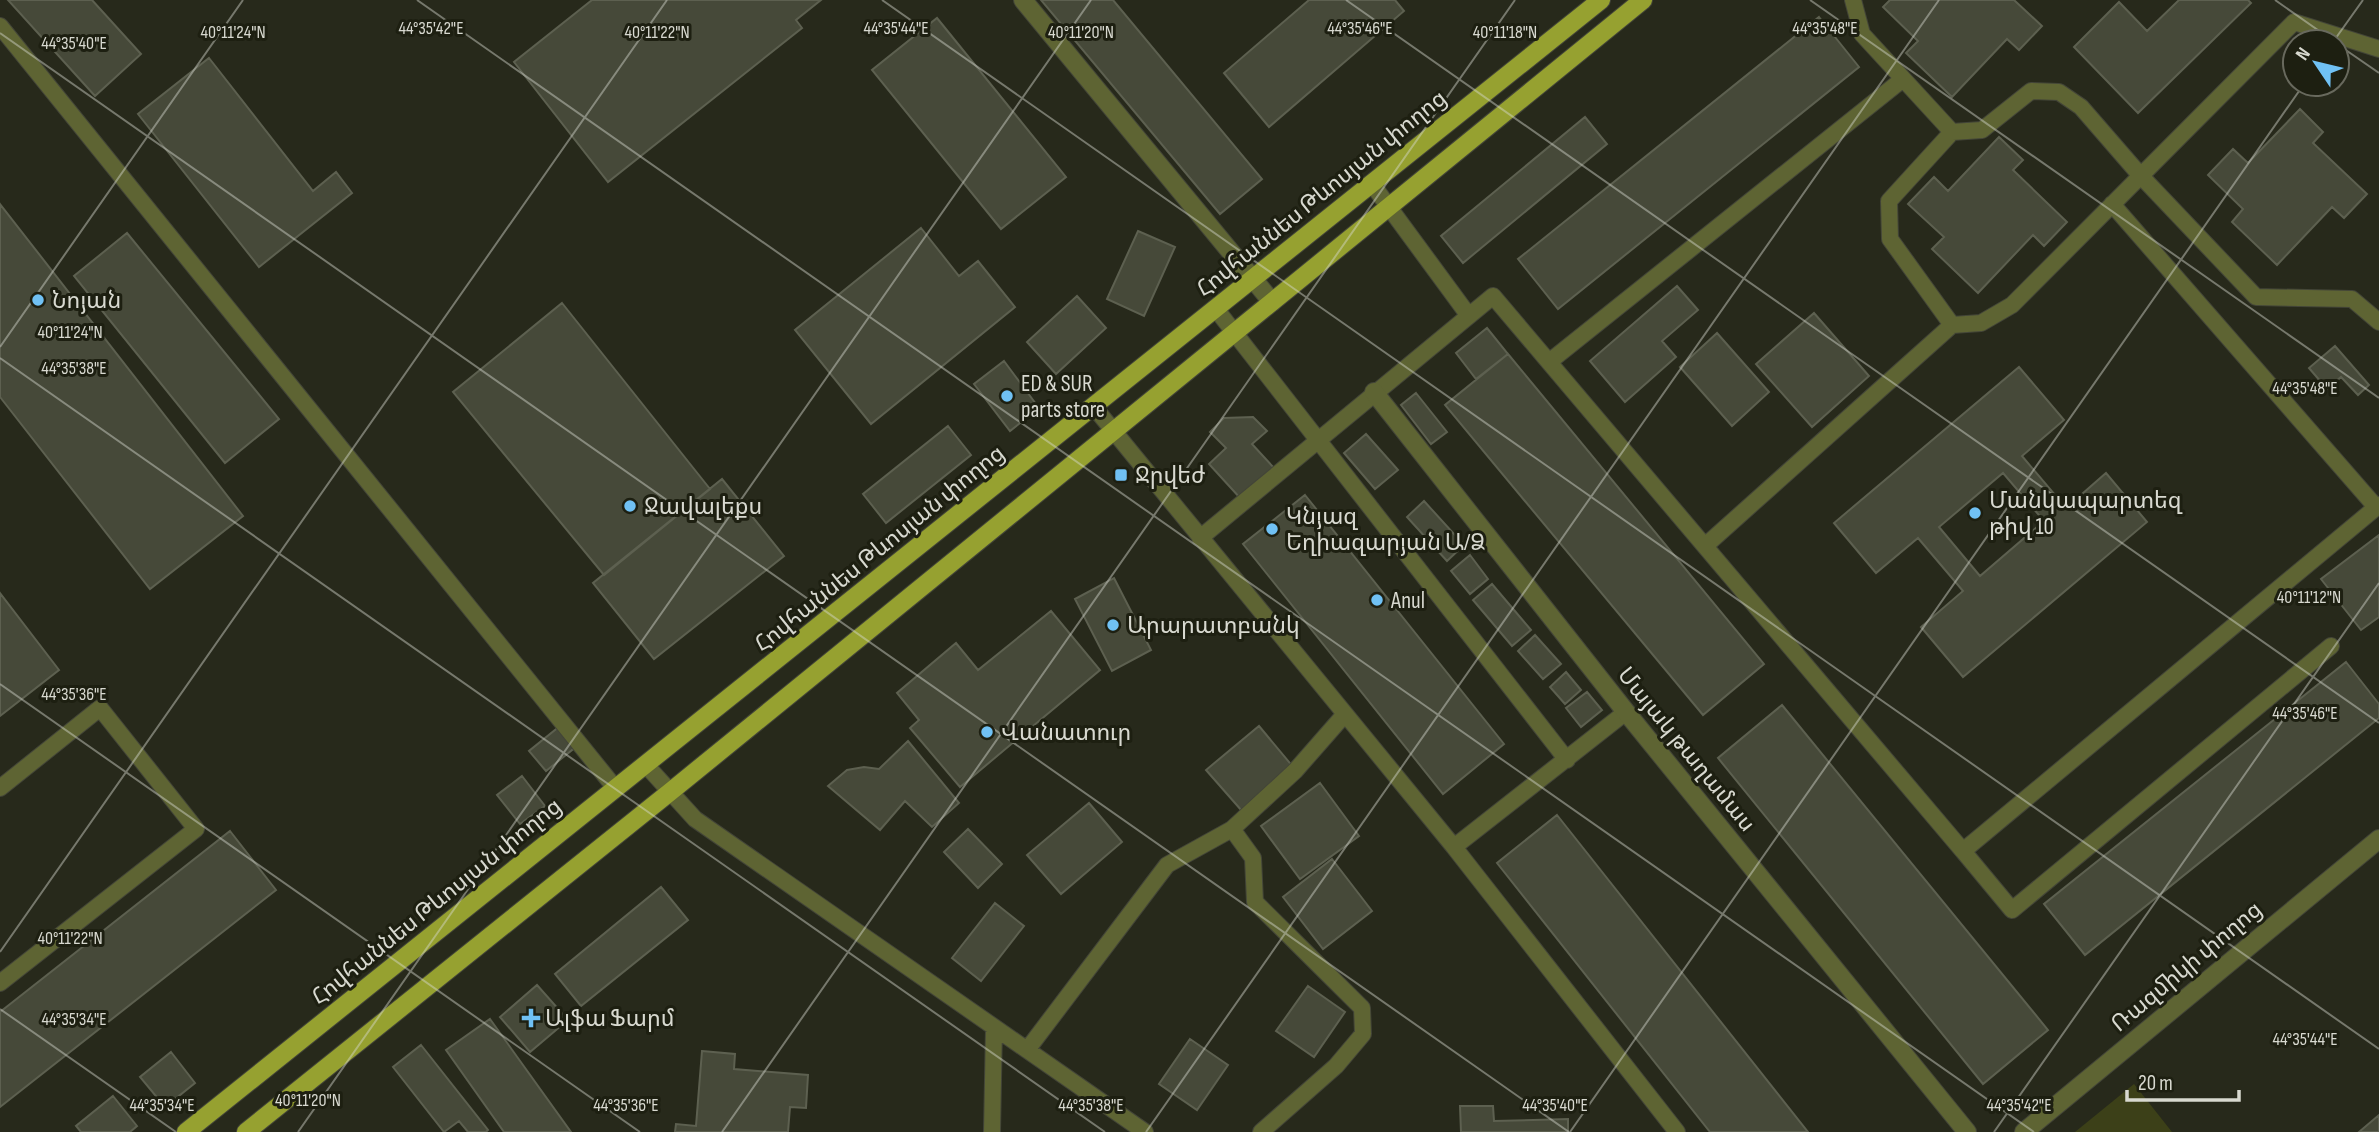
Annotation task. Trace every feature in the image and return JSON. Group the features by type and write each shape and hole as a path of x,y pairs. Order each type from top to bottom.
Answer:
{"main road":[{"name":"Հովհաննես Թևոսյան փողոց","path":"186,1132 1601,0"},
{"path":"246,1132 670,792 1643,0"}],"street":[{"path":"1023,0 1272,302"},
{"name":"Մայակ թաղամաս","path":"1374,392 1626,712 1967,1132"},
{"name":"Ռազմիկի փողոց","path":"2024,1132 2379,839"}],"lane":[{"path":"1853,0 1861,34 1952,132"},
{"path":"1705,546 1952,325 1981,323 2012,304 2294,22 2379,49"},
{"path":"0,26 616,789"},
{"path":"1549,362 1903,79"},
{"path":"1952,325 1890,239 1889,201 1952,132 1982,130 2031,91 2059,92 2081,107 2140,175 2256,297 2352,299 2379,322"},
{"path":"1372,184 1469,316"},
{"path":"1963,850 2377,506 2112,204"},
{"path":"1200,538 1493,296 2012,911 2331,646"},
{"path":"1216,309 1567,760"},
{"path":"1094,407 1454,847 1677,1132"},
{"path":"0,788 100,708 195,829 0,984"},
{"path":"1454,847 1626,712"},
{"path":"1027,1050 1167,865 1231,829 1295,771 1345,714"},
{"path":"646,765 695,819 1145,1132"},
{"path":"1231,829 1253,858 1255,902 1362,1008 1363,1034 1336,1066 1261,1132"},
{"path":"992,1132 994,1027"}],"green space":[{"path":"2134,1084 2172,1132 2075,1132"}],"building":[{"path":"8,0 92,0 141,54 95,96"},
{"path":"592,0 821,0 796,20 802,28 608,182 514,62"},
{"path":"1041,0 1113,0 1262,179 1220,214"},
{"path":"1309,0 1395,0 1404,11 1269,127 1224,73"},
{"path":"1890,0 2014,0 2042,26 2019,50 2007,39 1952,97 1906,53 1918,41 1883,7"},
{"path":"2179,0 2248,0 2251,3 2138,113 2074,47 2119,2 2147,31"},
{"path":"1819,17 1859,67 1558,309 1518,259"},
{"path":"937,18 1066,177 1001,229 872,70"},
{"path":"209,58 313,191 336,172 352,193 259,267 138,114"},
{"path":"2300,109 2323,132 2313,143 2367,194 2344,218 2332,207 2277,265 2232,222 2243,209 2208,175 2233,149 2248,163"},
{"path":"1585,117 1607,144 1463,263 1441,236"},
{"path":"1999,137 2023,160 2013,170 2067,222 2044,246 2033,235 1978,293 1932,249 1944,237 1908,204 1934,177 1948,191"},
{"name":"Նոյան","path":"0,204 243,516 150,589 0,397"},
{"path":"921,228 959,276 978,261 1015,307 871,424 795,330"},
{"path":"1138,231 1175,247 1144,316 1107,299"},
{"path":"127,233 279,419 225,463 74,276"},
{"path":"1677,286 1698,310 1662,341 1676,357 1625,402 1590,361"},
{"path":"1077,296 1106,328 1056,374 1027,342"},
{"path":"562,303 710,489 604,575 453,392"},
{"path":"1814,313 1869,376 1812,427 1756,364"},
{"path":"1487,328 1508,354 1476,379 1456,353"},
{"path":"1717,333 1769,392 1732,426 1680,367"},
{"path":"2335,346 2369,385 2358,395 2341,377 2327,389 2309,368"},
{"path":"1508,354 1764,664 1703,715 1445,405"},
{"name":"ED & SUR parts store","path":"1004,361 1039,408 1010,431 974,384"},
{"path":"2019,367 2064,420 2022,456 2066,508 2106,473 2147,522 1963,677 1921,627 1963,591 1918,538 1876,573 1834,523","holes":["2003,473 2044,521 1980,576 1939,527"]},
{"path":"1416,393 1447,432 1431,444 1401,405"},
{"path":"1253,417 1267,431 1252,444 1274,468 1241,499 1209,464 1226,448 1210,432 1224,418"},
{"path":"948,426 971,455 886,523 863,494"},
{"path":"1366,434 1398,470 1375,489 1344,453"},
{"path":"722,479 784,556 654,659 593,583"},
{"path":"1305,495 1504,744 1443,794 1243,544"},
{"path":"1424,501 1464,545 1447,561 1407,517"},
{"path":"2379,535 2379,617 2361,630 2321,579"},
{"path":"1470,555 1488,579 1470,594 1451,571"},
{"path":"1114,578 1151,650 1112,671 1075,599"},
{"path":"1492,584 1531,630 1512,646 1473,600"},
{"path":"0,593 59,670 0,716"},
{"path":"1051,611 1100,670 960,787 910,728 919,720 897,693 956,643 978,670"},
{"path":"1535,635 1561,664 1543,679 1518,651"},
{"path":"2346,662 2379,704 2379,718 2085,955 2044,904"},
{"path":"1566,672 1581,690 1565,704 1550,687"},
{"path":"1587,692 1602,710 1581,727 1566,708"},
{"path":"1782,705 2048,1030 1983,1084 1718,758"},
{"path":"560,726 577,746 546,771 529,751"},
{"path":"1259,726 1294,768 1242,811 1206,770"},
{"path":"908,741 959,803 932,827 905,801 880,830 828,786 847,770 864,767 879,769"},
{"path":"522,776 545,806 520,824 497,795"},
{"path":"1320,783 1359,836 1300,879 1261,826"},
{"path":"1089,803 1122,842 1061,894 1027,855"},
{"path":"1557,815 1808,1132 1710,1132 1497,863"},
{"path":"968,829 1002,864 978,888 944,852"},
{"path":"230,831 276,890 0,1107 0,1012"},
{"path":"1332,859 1372,911 1323,949 1283,897"},
{"path":"661,887 688,920 581,1006 555,974"},
{"path":"995,903 1024,926 981,981 952,958"},
{"path":"537,985 568,1020 530,1052 500,1017"},
{"path":"1308,986 1345,1012 1314,1057 1276,1031"},
{"path":"490,1019 571,1132 504,1132 446,1050"},
{"path":"1190,1039 1228,1065 1197,1110 1159,1084"},
{"path":"421,1045 488,1130 486,1132 468,1132 459,1121 444,1132 393,1067"},
{"path":"702,1051 735,1054 734,1069 808,1075 806,1108 790,1107 788,1132 675,1132 676,1124 696,1126"},
{"path":"171,1052 195,1083 165,1107 140,1077"},
{"path":"113,1096 137,1126 130,1132 81,1132 76,1126"},
{"path":"1460,1106 1493,1106 1494,1121 1568,1119 1568,1132 1461,1132"},
{"path":"2379,1115 2379,1132 2359,1132"}],"place":[{"name":"Նոյան","path":"38,300"},
{"name":"ED & SUR parts store","path":"1007,396"},
{"name":"Ջրվեժ","path":"1121,475"},
{"name":"Ջավալեքս","path":"630,506"},
{"name":"Մանկապարտեզ թիվ 10","path":"1975,513"},
{"name":"Կնյազ Եղիազարյան Ա/Ձ","path":"1272,529"},
{"name":"Anul","path":"1377,600"},
{"name":"Արարատբանկ","path":"1113,625"},
{"name":"Վանատուր","path":"987,732"},
{"name":"Ալֆա Ֆարմ","path":"531,1018"}]}
